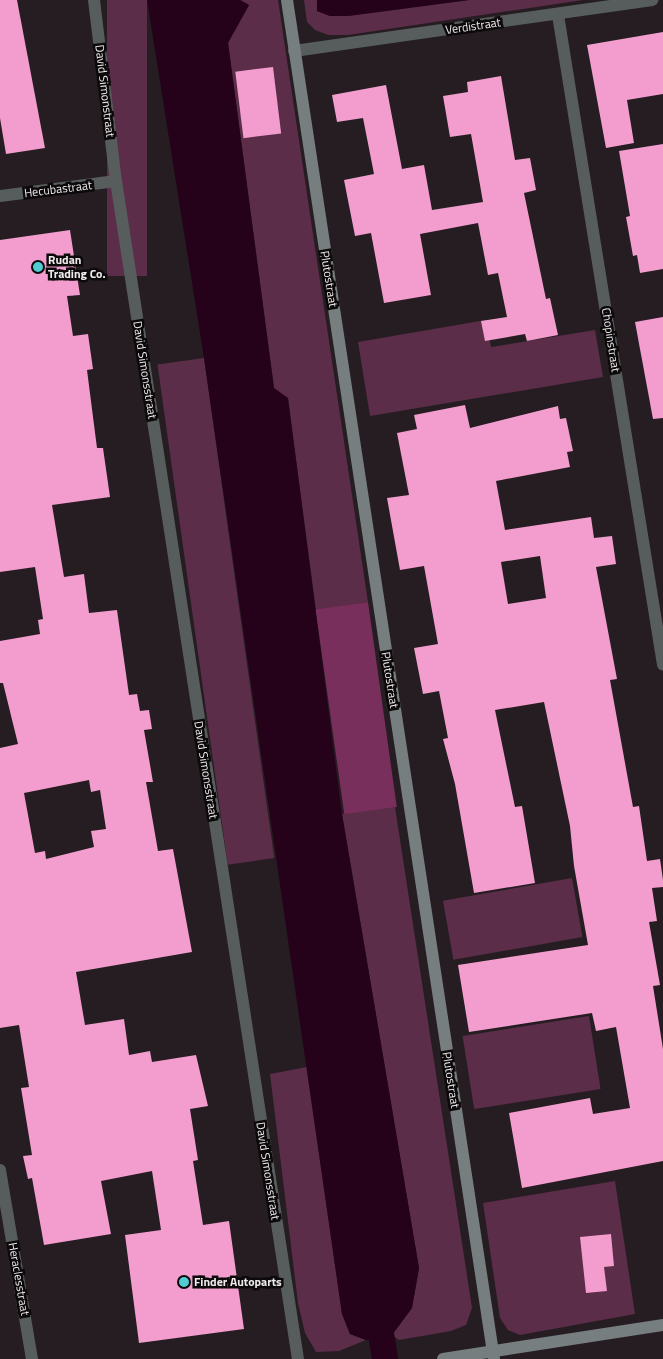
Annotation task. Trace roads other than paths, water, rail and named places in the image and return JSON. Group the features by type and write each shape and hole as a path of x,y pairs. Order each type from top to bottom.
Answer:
{"street":[{"name":"David Simonstraat","path":"94,0 116,182"},
{"name":"Plutostraat","path":"287,0 493,1356"},
{"name":"Verdistraat","path":"294,51 558,15 652,0"},
{"name":"Chopinstraat","path":"558,15 663,665"},
{"name":"Hecubastraat","path":"0,196 116,182"},
{"name":"David Simonsstraat","path":"116,182 298,1359"},
{"name":"Heraclesstraat","path":"0,1170 32,1359"},
{"path":"443,1359 463,1356 493,1356 663,1325"}],"waterway":[{"path":"376,1302 385,1359"}],"place":[{"name":"Rudan Trading Co.","path":"38,267"},
{"name":"Finder Autoparts","path":"184,1282"}]}
